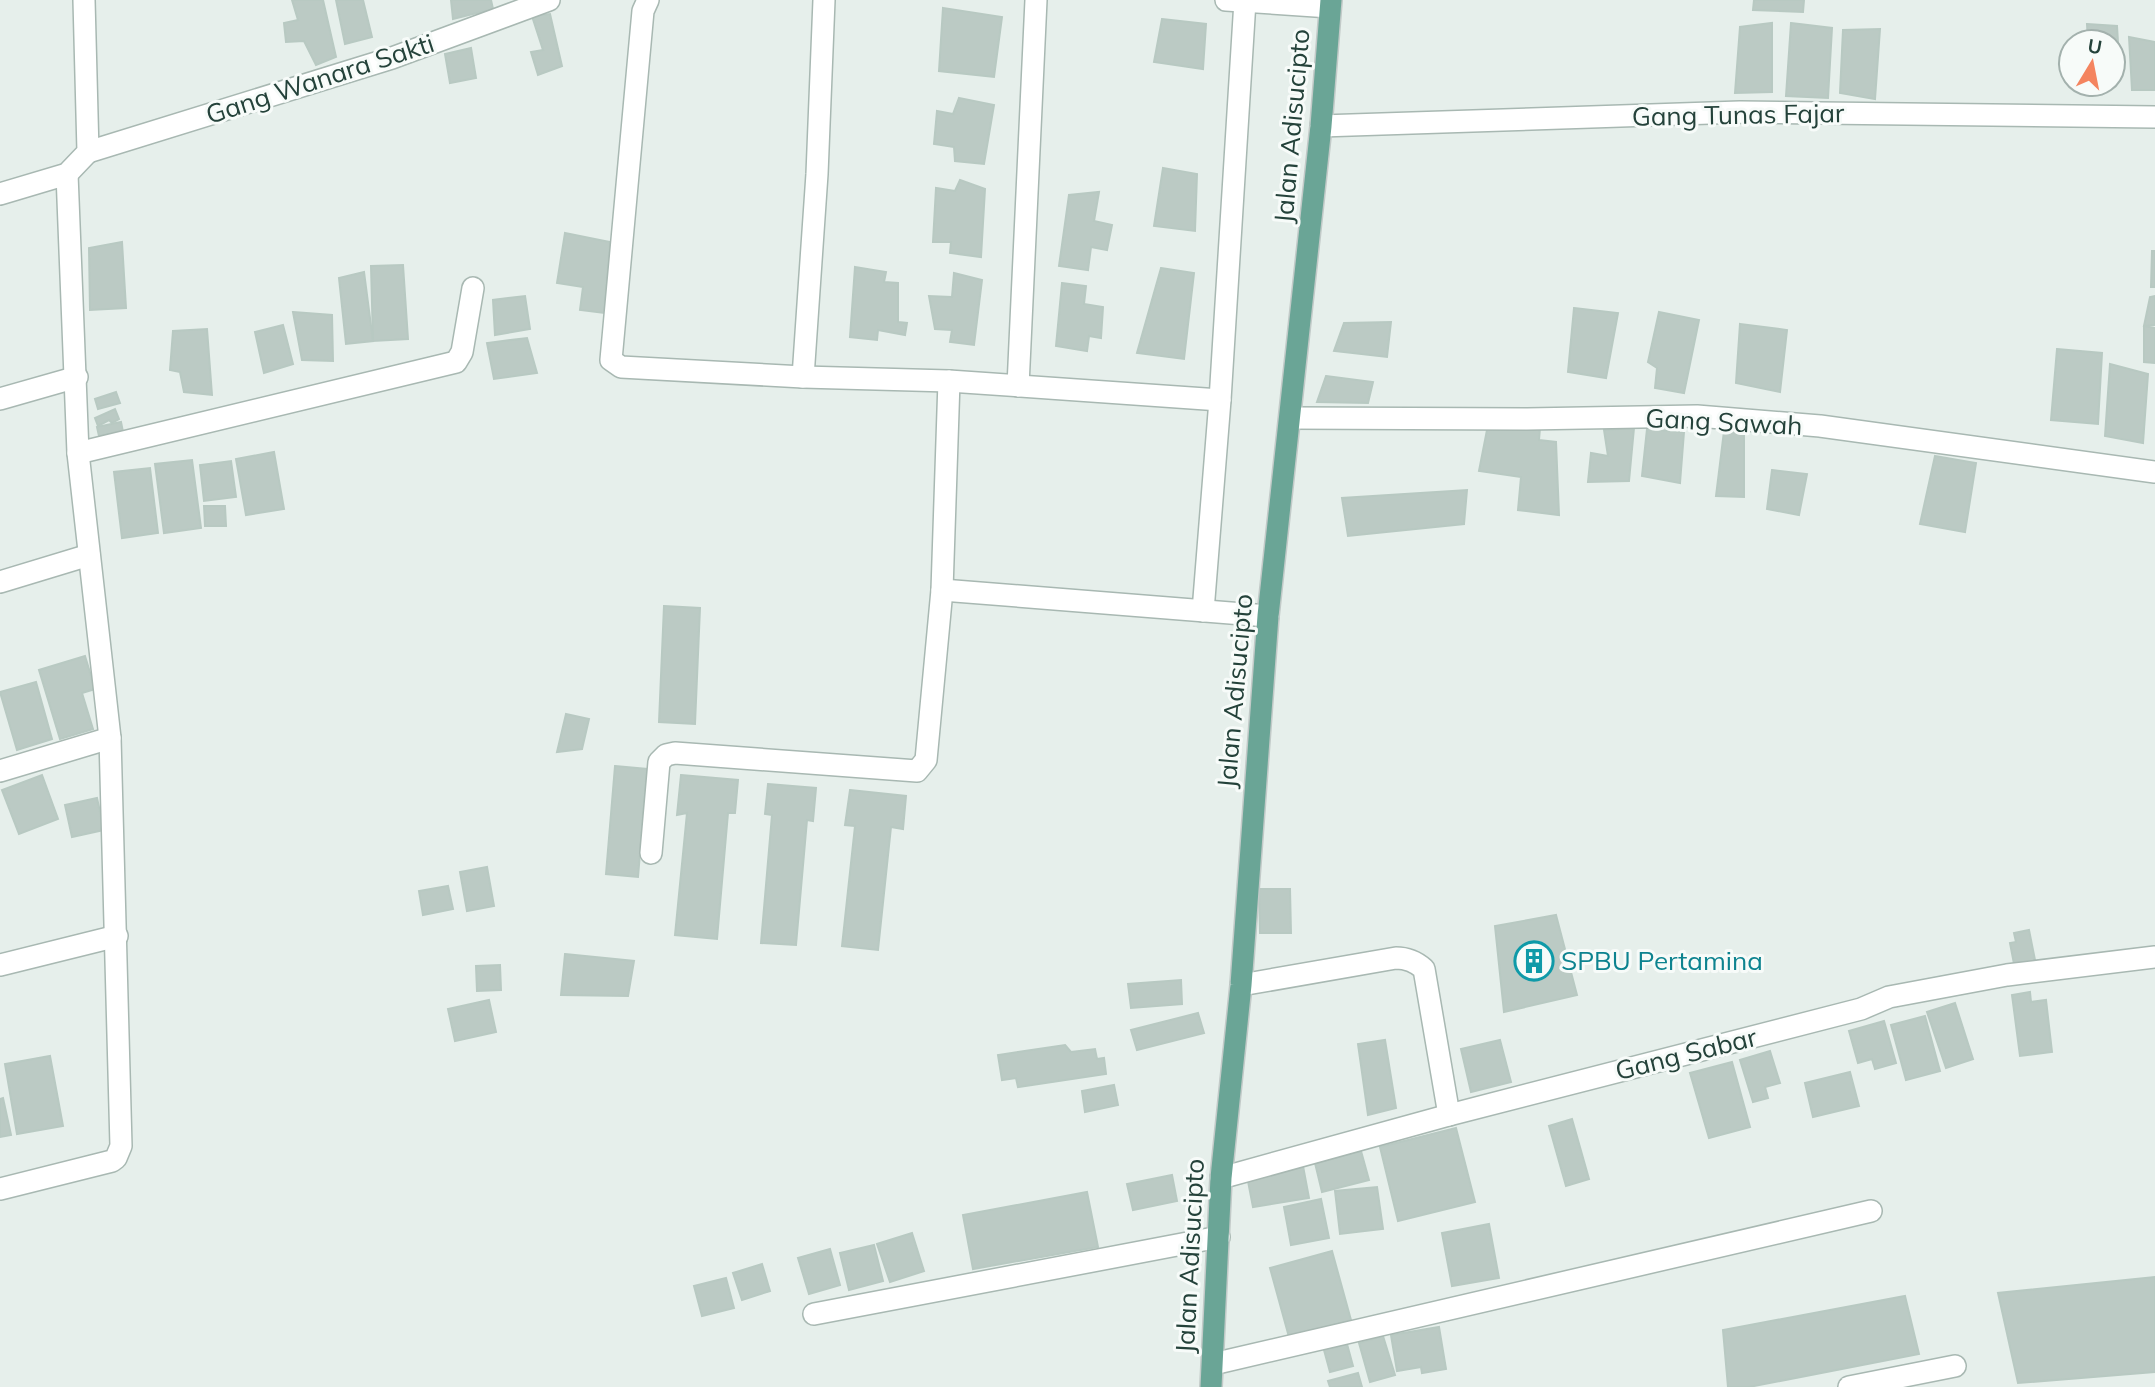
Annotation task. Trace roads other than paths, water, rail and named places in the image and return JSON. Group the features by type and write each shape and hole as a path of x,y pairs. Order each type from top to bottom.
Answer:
{"main road":[{"name":"Jalan Adisucipto","path":"1210,1387 1222,1178 1241,985 1268,616 1291,418 1331,3"}],"street":[{"path":"0,194 67,174 88,152 84,0"},
{"name":"Gang Wanara Sakti","path":"88,152 392,58 549,0"},
{"path":"648,0 643,11 611,360 621,367 803,377 949,381 1220,400"},
{"path":"803,377 817,174 824,0"},
{"path":"1018,386 1035,0"},
{"path":"1203,611 1220,400 1236,1 1331,3"},
{"name":"Gang Tunas Fajar","path":"1321,126 1740,112 2155,117"},
{"path":"0,1189 112,1161 119,1153 121,1137 110,738 78,453 67,174"},
{"path":"78,453 456,362 462,352 474,288"},
{"path":"0,399 76,377"},
{"path":"651,853 659,762 666,755 674,753 917,771 923,765 926,760 942,590 949,381"},
{"name":"Gang Sawah","path":"1291,418 1527,419 1697,416 1820,426 2155,472"},
{"path":"0,582 89,555"},
{"path":"942,590 1268,616"},
{"path":"0,771 110,738"},
{"path":"0,965 117,936"},
{"name":"Gang Sabar","path":"1222,1178 1449,1115 1861,1009 1889,997 2007,975 2155,957"},
{"path":"1241,985 1396,958 1406,958 1418,963 1424,968 1449,1115"},
{"path":"1213,1364 1871,1211"},
{"path":"814,1314 1219,1237"},
{"path":"1849,1387 1955,1366"}],"place":[{"name":"SPBU Pertamina","path":"1534,961"}]}
